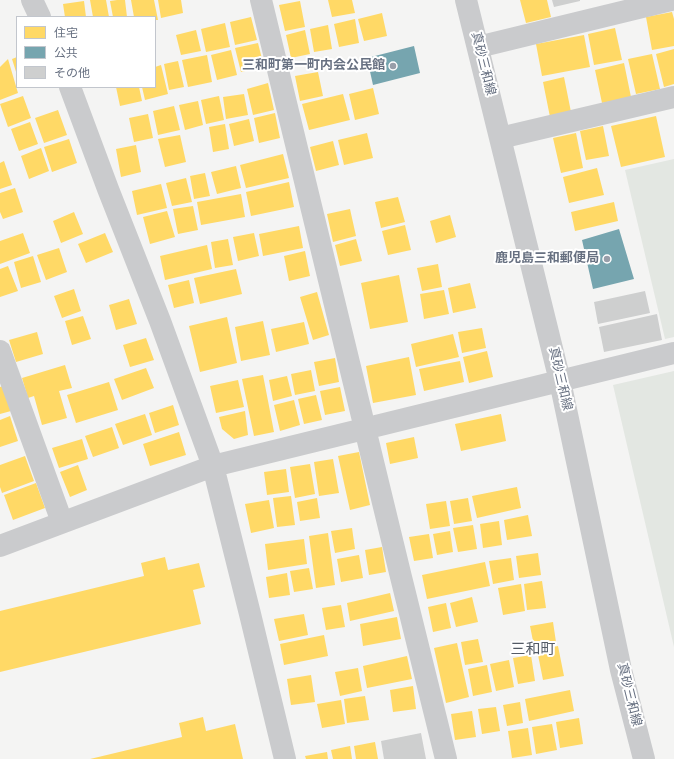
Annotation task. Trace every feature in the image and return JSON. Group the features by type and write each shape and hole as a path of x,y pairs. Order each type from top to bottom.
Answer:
{"street":[{"path":"32,0 40,16"},
{"path":"261,0 446,759"},
{"name":"真砂三和線","path":"466,0 560,381 621,670 644,759"},
{"path":"478,47 671,0"},
{"path":"70,88 160,321 213,466 285,759"},
{"path":"500,138 674,97"},
{"path":"0,351 62,522"},
{"path":"0,546 213,466 674,353"}],"shaded area":[{"path":"674,159 674,337 665,339 625,170"},
{"path":"674,371 674,647 613,385"}],"building: 住宅":[{"path":"90,0 106,0 109,16 93,16"},
{"path":"125,0 127,16 113,16 110,1"},
{"path":"131,0 154,0 158,20 156,20 156,16 134,16"},
{"path":"158,0 181,0 183,13 161,18"},
{"path":"328,0 352,0 355,13 332,17"},
{"path":"520,0 547,0 551,17 526,23"},
{"path":"84,1 86,16 65,16 63,4"},
{"path":"300,1 305,27 285,31 279,5"},
{"path":"672,12 674,19 674,46 652,50 646,17"},
{"path":"382,13 387,36 364,41 358,19"},
{"path":"251,17 257,40 235,45 230,22"},
{"path":"355,19 359,43 339,47 334,24"},
{"path":"225,23 230,47 206,52 201,29"},
{"path":"328,25 332,49 314,52 310,29"},
{"path":"615,28 622,60 594,65 588,34"},
{"path":"196,30 201,51 181,55 176,35"},
{"path":"305,30 310,54 291,58 286,35"},
{"path":"584,35 590,67 542,76 536,44"},
{"path":"258,43 264,67 241,72 235,48"},
{"path":"674,49 674,84 664,87 656,54"},
{"path":"231,50 237,75 217,80 211,55"},
{"path":"652,54 660,89 636,94 628,59"},
{"path":"207,55 212,82 188,87 182,60"},
{"path":"16,57 16,72 12,59"},
{"path":"8,59 18,93 0,100 0,67"},
{"path":"178,61 184,87 169,90 164,64"},
{"path":"624,63 631,97 602,103 595,70"},
{"path":"161,65 168,94 145,100 142,88 156,88 156,67"},
{"path":"318,72 323,96 300,101 295,76"},
{"path":"564,77 571,112 550,117 543,82"},
{"path":"268,83 274,110 253,115 247,89"},
{"path":"116,88 139,88 142,101 120,106"},
{"path":"373,88 379,114 355,120 349,94"},
{"path":"244,94 248,115 226,119 223,97"},
{"path":"343,94 350,120 309,130 302,104"},
{"path":"23,96 31,118 8,127 0,104"},
{"path":"219,96 224,120 206,124 201,100"},
{"path":"198,101 203,125 185,130 179,105"},
{"path":"174,106 180,130 158,135 153,111"},
{"path":"58,110 67,135 44,143 35,118"},
{"path":"275,113 280,138 259,143 254,118"},
{"path":"148,114 153,138 134,142 129,118"},
{"path":"656,116 665,157 621,167 611,126"},
{"path":"249,119 254,141 234,146 229,124"},
{"path":"30,122 38,144 19,151 11,129"},
{"path":"225,124 229,149 213,152 209,127"},
{"path":"603,126 609,156 586,160 580,131"},
{"path":"367,133 373,158 344,165 338,140"},
{"path":"576,133 583,168 561,173 553,138"},
{"path":"180,135 186,162 165,167 158,139"},
{"path":"69,139 77,163 52,172 44,147"},
{"path":"333,141 339,165 316,171 310,147"},
{"path":"136,145 141,172 121,177 116,149"},
{"path":"41,148 49,171 29,179 21,156"},
{"path":"283,154 289,178 246,188 240,165"},
{"path":"4,161 12,185 0,189 0,163"},
{"path":"236,166 241,188 217,194 211,172"},
{"path":"597,168 604,195 569,203 563,177"},
{"path":"205,173 210,196 194,199 190,176"},
{"path":"186,178 192,202 172,206 166,183"},
{"path":"289,182 294,207 251,216 246,192"},
{"path":"161,184 167,208 137,215 132,191"},
{"path":"15,188 23,212 3,219 0,212 0,193"},
{"path":"241,194 245,217 201,225 197,202"},
{"path":"398,197 405,222 381,228 375,202"},
{"path":"614,202 618,221 575,231 571,212"},
{"path":"193,206 198,230 178,234 173,209"},
{"path":"350,209 356,236 333,242 327,214"},
{"path":"167,211 175,237 150,244 143,217"},
{"path":"74,212 83,234 61,243 53,221"},
{"path":"450,215 456,237 436,243 430,221"},
{"path":"405,225 411,250 388,255 382,231"},
{"path":"299,226 303,248 263,256 259,234"},
{"path":"23,233 30,253 0,264 0,241"},
{"path":"105,233 113,252 86,263 78,244"},
{"path":"254,233 259,256 238,261 233,237"},
{"path":"228,239 233,265 215,268 211,242"},
{"path":"356,239 362,261 340,266 335,245"},
{"path":"207,245 212,269 165,280 160,256"},
{"path":"59,248 67,272 46,280 37,255"},
{"path":"305,251 310,276 289,281 284,256"},
{"path":"33,256 41,282 21,288 14,262"},
{"path":"438,264 442,287 422,291 417,268"},
{"path":"8,266 18,291 0,297 0,269"},
{"path":"236,269 242,294 200,304 194,278"},
{"path":"399,275 408,322 370,329 361,283"},
{"path":"189,280 194,303 174,308 168,285"},
{"path":"470,283 476,308 453,313 448,288"},
{"path":"74,289 81,311 62,318 54,296"},
{"path":"444,290 449,314 424,319 420,294"},
{"path":"317,292 329,335 313,340 300,297"},
{"path":"129,299 137,324 116,330 109,305"},
{"path":"83,316 91,339 72,345 65,321"},
{"path":"227,317 237,363 200,372 189,326"},
{"path":"263,321 270,355 241,361 235,327"},
{"path":"304,322 309,344 276,352 271,329"},
{"path":"482,328 486,348 462,353 458,332"},
{"path":"37,332 43,354 16,362 9,340"},
{"path":"453,334 459,357 416,367 411,344"},
{"path":"146,338 154,360 130,367 123,345"},
{"path":"487,351 493,377 469,383 463,357"},
{"path":"409,357 416,395 373,403 366,366"},
{"path":"335,358 339,382 319,386 314,362"},
{"path":"460,361 464,382 424,391 419,369"},
{"path":"65,365 72,388 59,391 67,418 42,425 34,396 28,398 22,378"},
{"path":"146,368 154,388 122,400 114,379"},
{"path":"311,370 315,391 295,395 291,374"},
{"path":"263,375 274,432 254,436 242,379"},
{"path":"287,376 292,396 273,401 269,380"},
{"path":"238,380 244,407 216,413 210,386"},
{"path":"109,382 118,410 76,423 67,395"},
{"path":"3,386 11,411 0,414 0,387"},
{"path":"340,387 345,411 325,415 320,391"},
{"path":"316,395 322,420 304,424 298,399"},
{"path":"294,400 300,425 280,431 274,405"},
{"path":"173,405 179,425 155,433 149,413"},
{"path":"245,411 248,435 234,439 222,429 219,417"},
{"path":"145,414 152,435 123,445 115,424"},
{"path":"501,414 506,441 461,451 455,424"},
{"path":"10,416 18,441 0,447 0,420"},
{"path":"112,427 119,448 93,457 85,436"},
{"path":"179,432 186,455 150,466 143,444"},
{"path":"414,437 418,458 390,464 386,443"},
{"path":"82,439 88,459 59,468 52,448"},
{"path":"359,452 370,505 350,510 338,456"},
{"path":"25,456 34,481 2,493 0,487 0,465"},
{"path":"333,459 339,493 319,496 314,462"},
{"path":"310,464 315,494 295,498 290,467"},
{"path":"78,465 87,490 70,497 60,472"},
{"path":"286,469 289,492 267,495 264,472"},
{"path":"36,483 45,508 13,520 4,495"},
{"path":"517,487 521,508 477,518 472,496"},
{"path":"291,496 295,525 277,527 273,498"},
{"path":"317,498 320,518 300,521 297,502"},
{"path":"468,498 472,521 454,524 450,501"},
{"path":"269,500 274,528 251,533 245,504"},
{"path":"446,501 450,526 430,529 426,504"},
{"path":"528,515 532,536 507,540 504,520"},
{"path":"499,521 502,545 483,548 480,524"},
{"path":"473,525 477,549 458,552 453,528"},
{"path":"352,528 355,549 335,553 331,531"},
{"path":"450,531 453,552 437,555 433,534"},
{"path":"328,533 335,585 316,588 309,536"},
{"path":"429,534 433,558 414,561 409,537"},
{"path":"304,539 307,564 268,570 265,544"},
{"path":"382,547 386,572 369,575 365,550"},
{"path":"538,553 541,575 519,578 516,556"},
{"path":"359,555 363,578 341,582 337,559"},
{"path":"165,557 168,570 199,563 205,587 193,590 201,624 0,672 0,611 144,576 141,563"},
{"path":"511,558 514,580 493,584 489,561"},
{"path":"485,562 490,586 427,599 422,575"},
{"path":"309,568 313,589 294,592 290,571"},
{"path":"287,573 290,595 269,598 266,577"},
{"path":"542,581 546,608 527,610 524,584"},
{"path":"521,584 525,611 503,615 498,588"},
{"path":"390,593 394,611 350,621 347,603"},
{"path":"472,597 478,622 456,627 450,603"},
{"path":"446,603 451,628 433,632 428,607"},
{"path":"341,605 345,627 326,630 322,608"},
{"path":"304,614 308,635 279,641 274,619"},
{"path":"397,617 401,639 363,646 360,624"},
{"path":"553,622 556,642 534,646 530,626"},
{"path":"324,635 328,656 284,665 280,644"},
{"path":"478,639 483,662 465,665 461,642"},
{"path":"457,643 469,697 446,703 434,648"},
{"path":"558,646 564,676 543,680 537,650"},
{"path":"531,655 535,681 518,684 513,658"},
{"path":"407,656 412,679 367,688 363,666"},
{"path":"509,660 514,687 496,691 490,664"},
{"path":"487,665 492,692 473,696 468,669"},
{"path":"358,668 362,691 340,696 335,672"},
{"path":"311,675 315,702 291,705 287,679"},
{"path":"413,686 416,709 393,712 390,690"},
{"path":"570,690 574,711 529,721 525,699"},
{"path":"365,696 369,720 347,723 344,699"},
{"path":"341,700 345,724 322,728 317,704"},
{"path":"520,702 523,723 507,726 503,705"},
{"path":"496,707 500,731 482,734 478,709"},
{"path":"472,711 476,737 455,740 451,714"},
{"path":"203,717 206,731 235,724 243,759 90,759 182,737 179,723"},
{"path":"579,718 583,744 560,748 556,722"},
{"path":"552,724 557,750 536,754 532,727"},
{"path":"528,728 532,755 512,758 508,731"},
{"path":"375,742 378,759 356,759 354,746"},
{"path":"350,746 352,759 333,759 331,750"},
{"path":"327,752 328,759 306,759 305,756"}],"building: 公共":[{"name":"三和町第一町内会公民館","path":"414,46 420,73 373,85 367,58"},
{"name":"鹿児島三和郵便局","path":"619,229 634,279 593,289 582,240"}],"building: その他":[{"path":"552,0 580,0 580,1 554,7"},
{"path":"645,291 650,313 598,324 594,302"},
{"path":"657,314 662,340 604,352 599,327"},
{"path":"421,733 426,759 384,759 381,741"}],"place":[{"name":"三和町第一町内会公民館","path":"393,66"},
{"name":"鹿児島三和郵便局","path":"607,259"}],"district":[{"name":"三和町","path":"533,651"}]}
